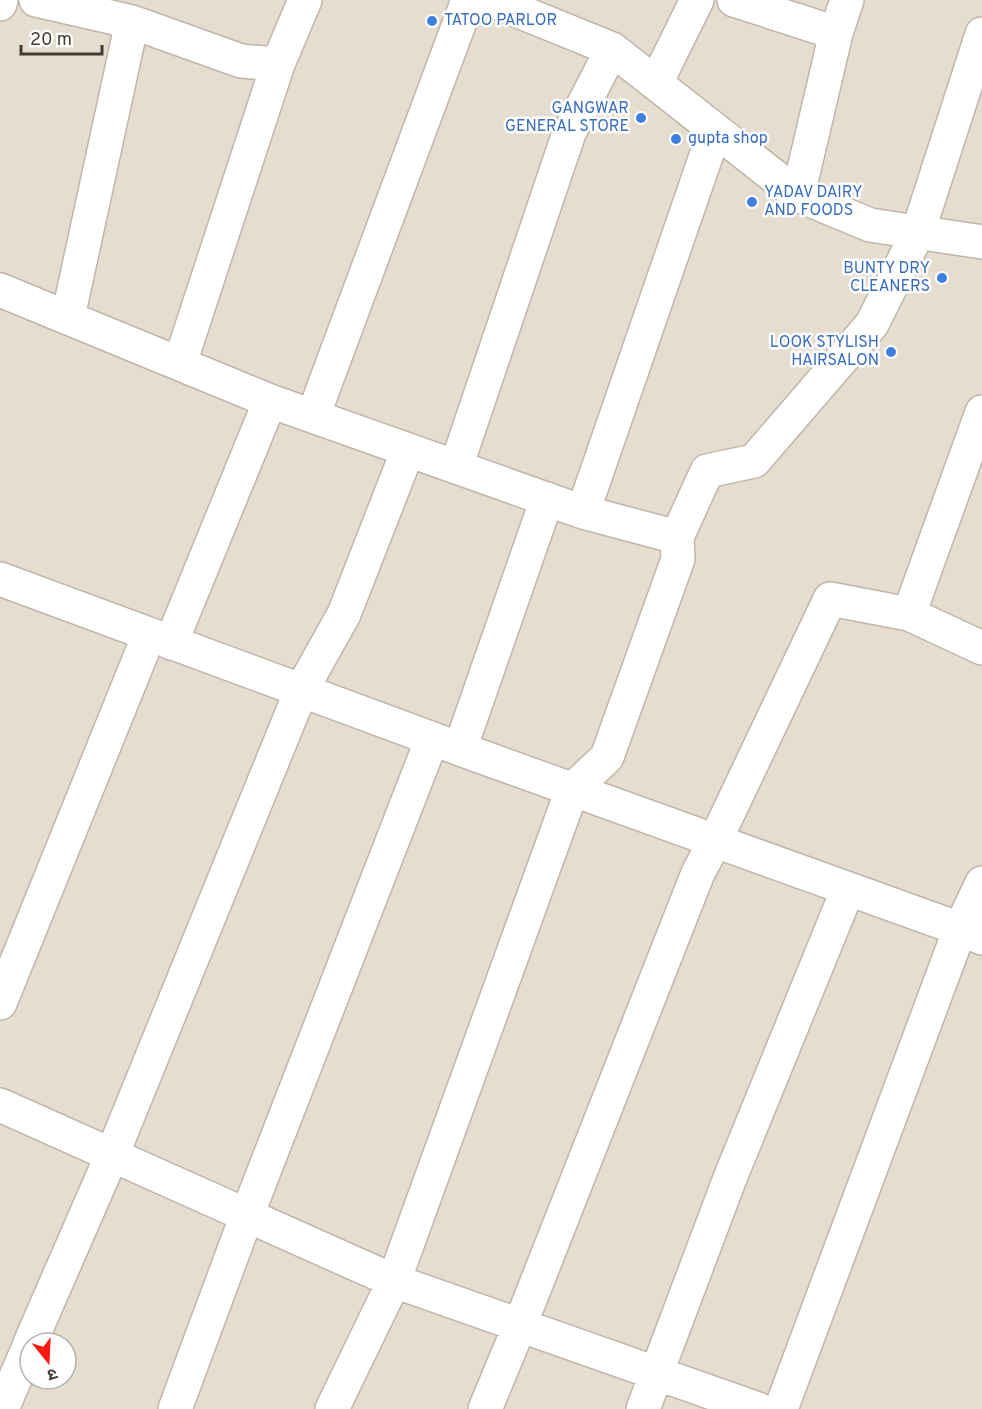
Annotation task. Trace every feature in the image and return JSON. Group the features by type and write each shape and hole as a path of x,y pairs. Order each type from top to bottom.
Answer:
{"street":[{"path":"0,4 1,0"},
{"path":"36,0 132,22 241,61 278,64"},
{"path":"180,363 278,64 305,0"},
{"path":"313,416 468,0"},
{"path":"491,0 612,49 798,195 870,225 982,242"},
{"path":"656,83 697,0"},
{"path":"734,0 836,33"},
{"path":"798,195 836,33 847,0"},
{"path":"68,318 132,22"},
{"path":"332,1409 394,1281 572,790 607,757 678,559 677,537 708,471 754,461 872,324 918,232 982,34"},
{"path":"456,466 569,133 612,49"},
{"path":"583,512 715,129"},
{"path":"0,290 270,401 583,512 677,537"},
{"path":"0,1003 160,639 270,401"},
{"path":"909,614 982,412"},
{"path":"35,1331 112,1155 301,691 344,614 408,450"},
{"path":"175,1409 247,1215 547,499"},
{"path":"0,579 301,691 971,934"},
{"path":"485,1409 698,873 830,600 909,614 982,648"},
{"path":"781,1409 971,934 982,883"},
{"path":"643,1409 730,1178 848,889"},
{"path":"0,1105 394,1281 758,1409"},
{"path":"2,1409 18,1371"}],"shaded area":[{"path":"0,0 982,0 982,1409 0,1409"}],"place":[{"name":"TATOO PARLOR","path":"432,21"},
{"name":"GANGWAR GENERAL STORE","path":"641,118"},
{"name":"gupta shop","path":"676,139"},
{"name":"YADAV DAIRY AND FOODS","path":"752,202"},
{"name":"BUNTY DRY CLEANERS","path":"942,278"},
{"name":"LOOK STYLISH HAIRSALON","path":"891,352"}]}
